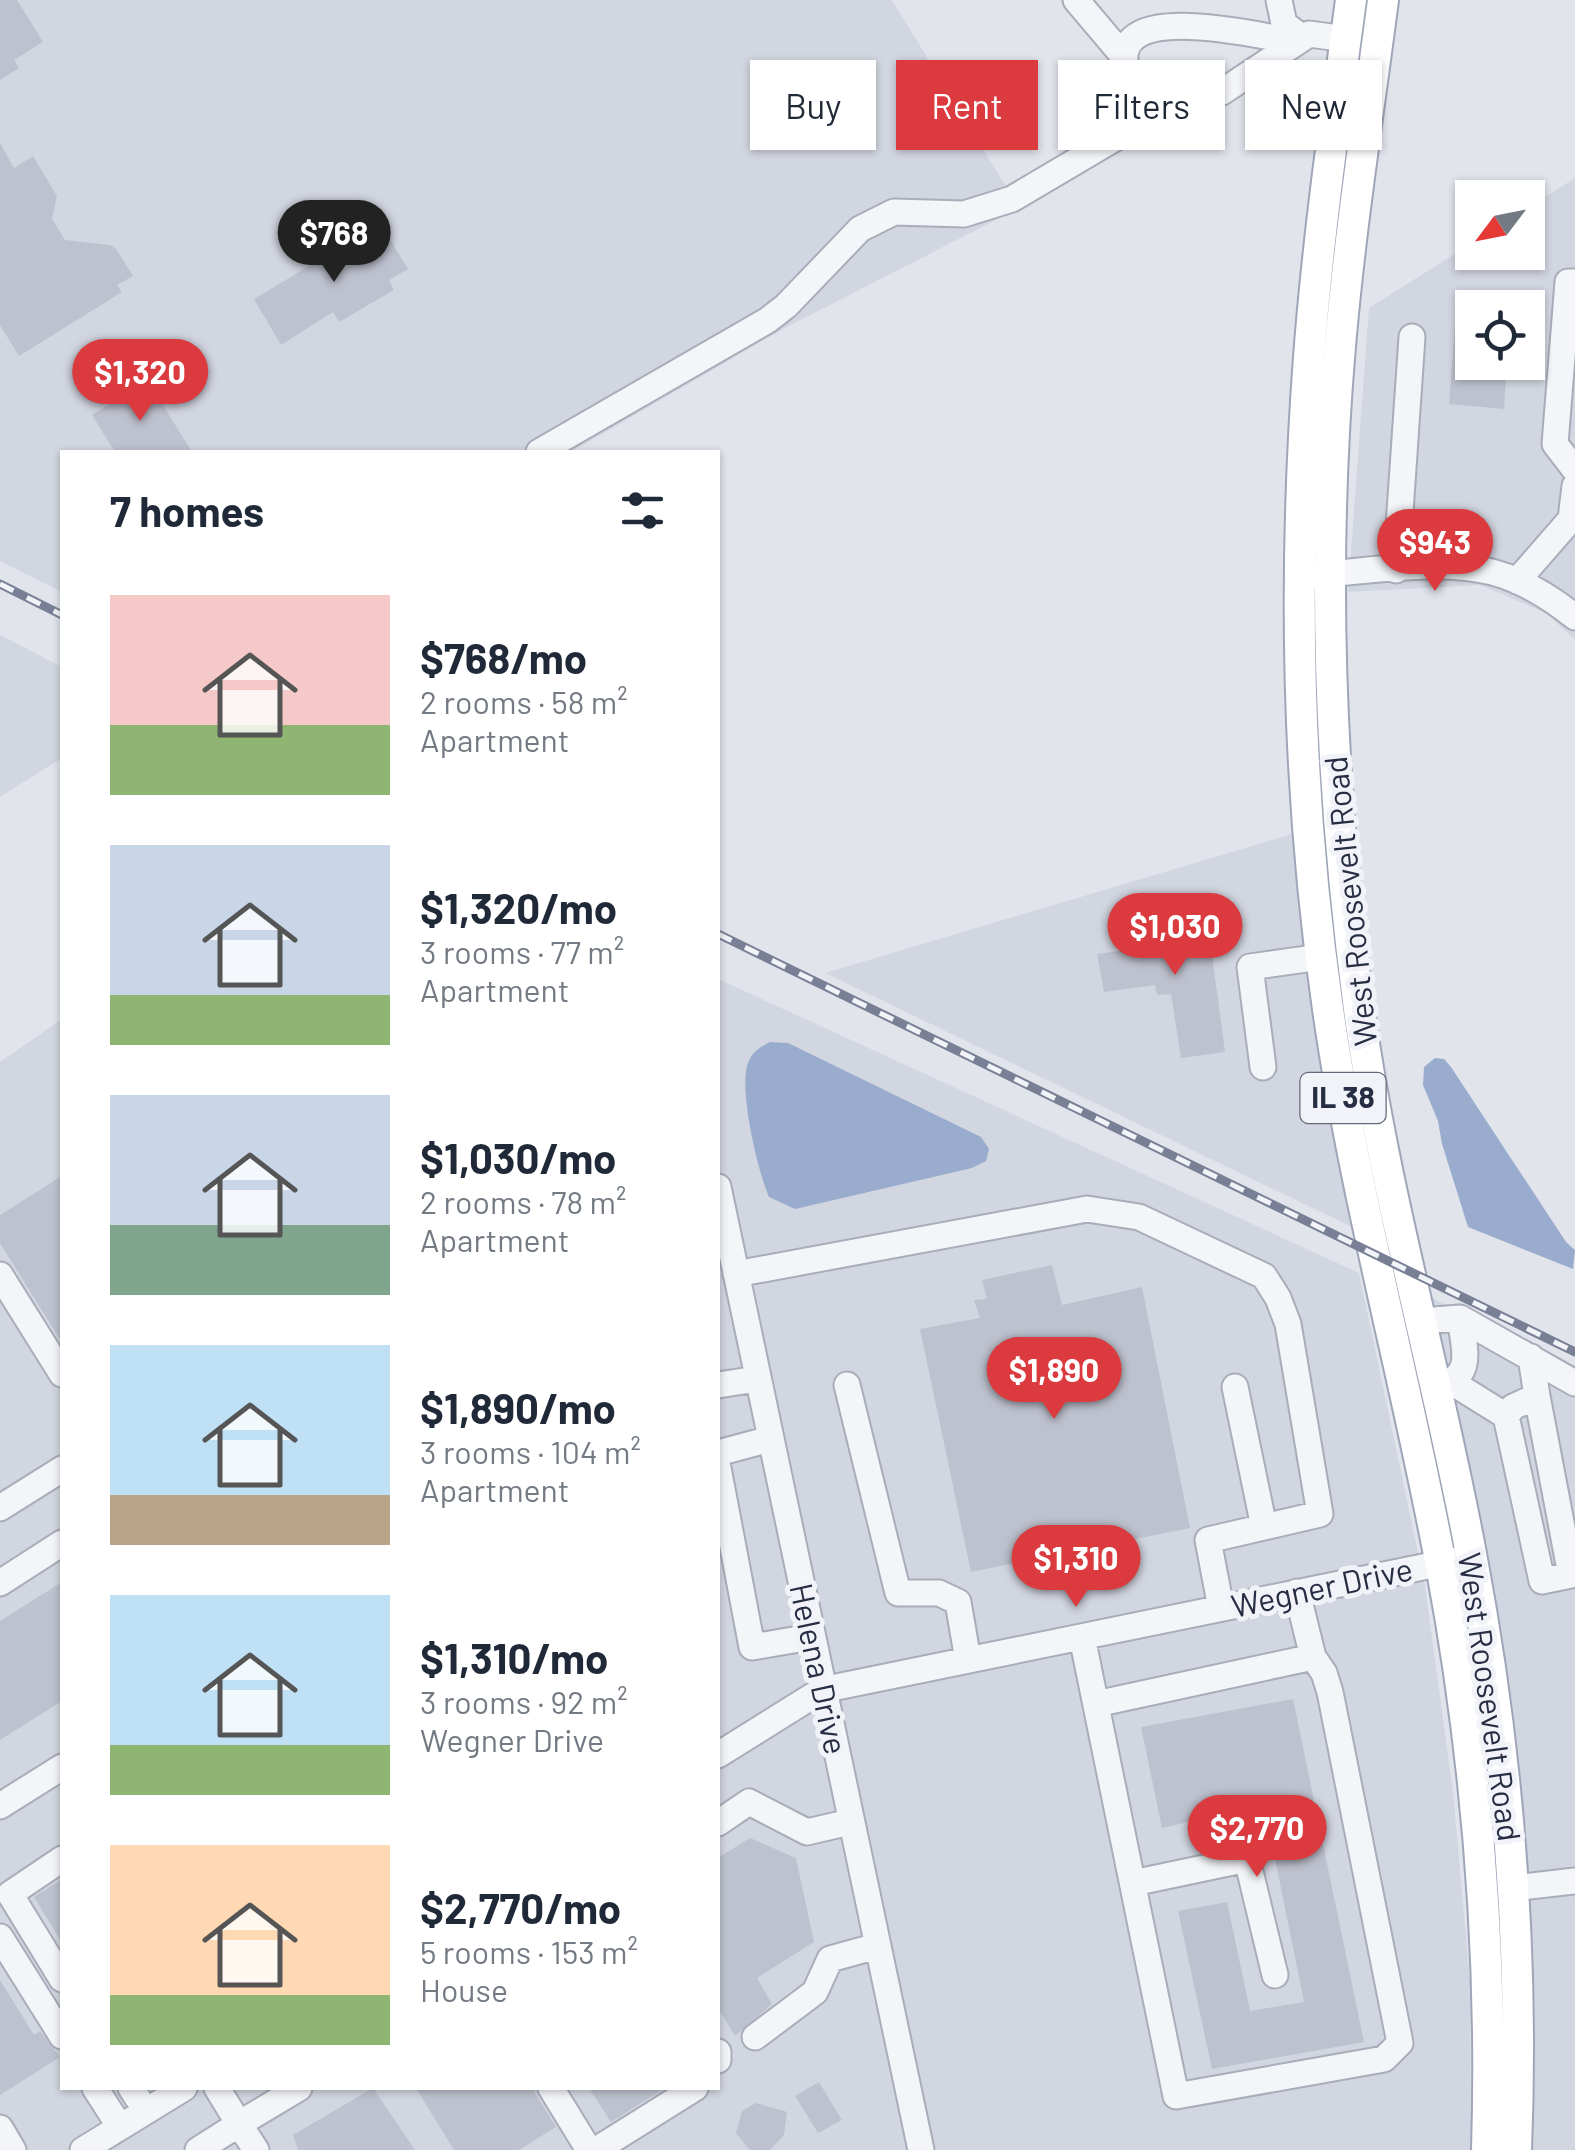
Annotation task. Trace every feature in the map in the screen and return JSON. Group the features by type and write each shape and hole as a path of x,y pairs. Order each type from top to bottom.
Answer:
{"main road":[{"name":"West Roosevelt Road","path":"1351,0 1310,352 1302,484 1316,575 1350,940 1369,1076 1420,1321 1445,1385 1502,1748 1514,1888 1519,2036 1516,2150"},
{"name":"West Roosevelt Road","path":"1383,0 1361,158 1316,575 1306,787 1321,957 1362,1201 1440,1563 1468,1732 1482,1886 1490,2059 1487,2150"}],"street":[{"path":"1076,0 1125,58"},
{"path":"1279,0 1284,24 1300,40"},
{"path":"1125,58 1126,48 1139,34 1162,25 1300,40"},
{"path":"1225,90 1309,34 1346,39"},
{"path":"542,450 768,320 860,229 894,212 964,214 1012,199 1095,150"},
{"path":"1575,282 1568,282 1555,444 1575,470"},
{"path":"1396,570 1412,336"},
{"path":"1517,581 1573,519 1575,486"},
{"path":"1316,575 1439,567 1491,571 1534,588 1575,617"},
{"path":"1263,1067 1250,967 1321,957"},
{"name":"Helena Drive","path":"720,1197 921,2150"},
{"path":"736,1274 1087,1209 1139,1217 1264,1276 1288,1324 1320,1514 1208,1540 1221,1608"},
{"path":"0,1275 60,1371"},
{"path":"1420,1321 1460,1318 1575,1384"},
{"path":"1445,1385 1460,1376 1465,1357 1460,1318"},
{"path":"1506,1416 1542,1581 1571,1575 1531,1357"},
{"path":"720,1386 758,1380"},
{"path":"847,1384 898,1593 939,1593 958,1602 968,1660"},
{"path":"1445,1385 1506,1416"},
{"path":"1234,1387 1264,1527"},
{"path":"1506,1416 1513,1407 1537,1396"},
{"path":"720,1452 770,1439"},
{"path":"3,1500 60,1472"},
{"path":"720,1479 752,1647 810,1637"},
{"path":"0,1583 60,1544"},
{"name":"Wegner Drive","path":"720,1754 822,1690 1472,1556"},
{"path":"1082,1637 1176,2096 1384,2059 1400,2043 1330,1692 1314,1657 1297,1592"},
{"path":"1096,1704 1314,1657"},
{"path":"0,1806 60,1768"},
{"path":"720,1822 750,1802 808,1832 850,1822"},
{"path":"60,1859 10,1894 60,1975"},
{"path":"1133,1883 1247,1859 1276,1975"},
{"path":"1514,1888 1575,1880"},
{"path":"0,1936 60,2033"},
{"path":"755,2037 814,1992 830,1959 877,1946"},
{"path":"96,2090 120,2127"},
{"path":"131,2090 146,2112"},
{"path":"84,2150 181,2090"},
{"path":"219,2090 256,2150"},
{"path":"198,2150 297,2090"},
{"path":"551,2090 592,2150 692,2090"},
{"path":"0,2128 13,2150"}],"shaded area":[{"path":"0,0 892,0 929,60 896,60 896,150 984,150 1019,208 783,329 574,450 60,450 60,591 0,561"},
{"path":"1575,178 1575,640 1546,613 1480,585 1348,592 1369,308 1455,254 1455,270 1545,270 1545,197"},
{"path":"0,635 60,666 60,759 0,797"},
{"path":"1299,832 1350,1226 825,973"},
{"path":"720,980 1359,1273 1425,1586 1453,1792 1470,1982 1471,2150 0,2150 0,1062 60,1020 60,2090 720,2090"},
{"path":"1424,1294 1575,1370 1575,2150 1530,2150 1531,1985"}],"water":[{"path":"770,1042 788,1043 981,1137 989,1149 986,1161 972,1168 795,1209 769,1197 751,1130 746,1075 752,1055"},
{"path":"1435,1058 1444,1059 1451,1067 1575,1250 1573,1269 1468,1227 1438,1121 1423,1085 1424,1067"}],"building":[{"path":"0,0 17,0 43,42 14,60 19,68 0,80"},
{"path":"0,143 14,168 33,156 57,196 52,219 65,240 110,245 133,276 117,285 122,292 19,356 0,325"},
{"path":"380,223 408,269 389,280 394,290 339,322 333,312 281,345 254,299 341,247 338,242 353,234 355,238"},
{"path":"1455,324 1455,380 1506,380 1504,409 1449,404"},
{"path":"148,381 191,450 114,450 92,415"},
{"path":"1206,910 1225,1052 1181,1058 1171,994 1157,995 1155,985 1104,992 1097,954 1149,947 1145,920"},
{"path":"60,1177 60,1340 0,1243 0,1215"},
{"path":"1052,1265 1062,1305 1142,1287 1190,1528 971,1572 920,1329 980,1318 974,1300 987,1299 982,1280"},
{"path":"60,1583 60,1702 0,1740 0,1621"},
{"path":"1293,1699 1364,2042 1212,2069 1178,1911 1227,1902 1250,2011 1304,2002 1264,1804 1162,1828 1141,1727"},
{"path":"750,1838 796,1858 814,1942 757,1978 772,2004 735,2036 720,2011 720,1857"},
{"path":"60,1880 60,1940 34,1897"},
{"path":"0,1980 34,2035 40,2031 60,2057 0,2095"},
{"path":"819,2082 842,2120 818,2133 795,2096"},
{"path":"374,2090 415,2150 298,2150 293,2135"},
{"path":"417,2090 533,2090 556,2127 519,2150 454,2150"},
{"path":"590,2090 662,2090 611,2122"},
{"path":"756,2103 787,2112 784,2135 770,2150 750,2150 736,2133 742,2111"}],"railway":[{"path":"0,584 60,614"},
{"path":"720,935 1575,1352"}]}
